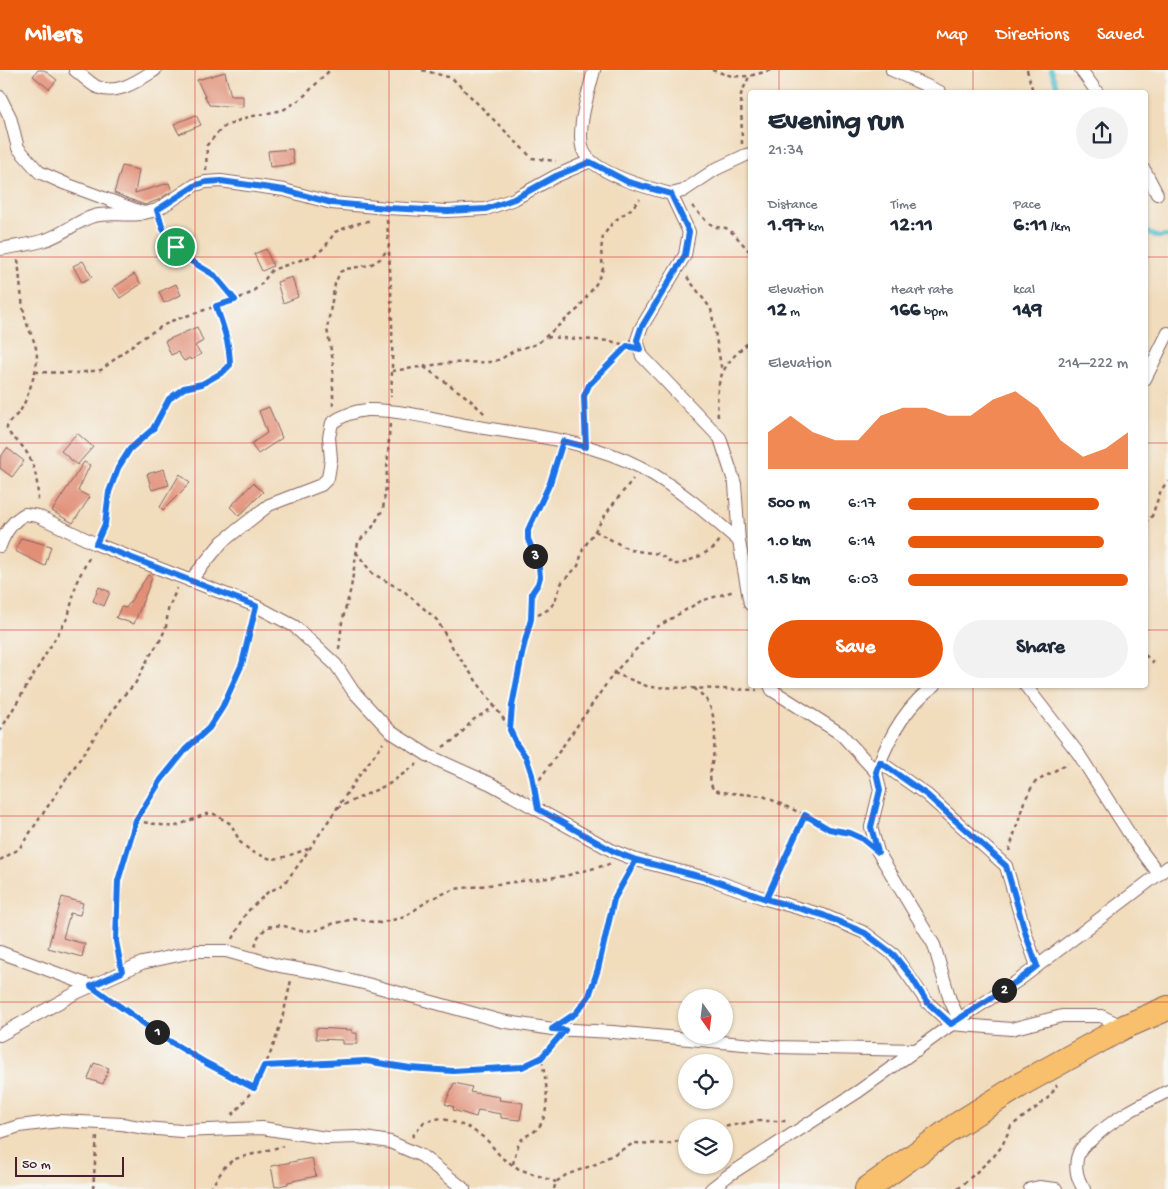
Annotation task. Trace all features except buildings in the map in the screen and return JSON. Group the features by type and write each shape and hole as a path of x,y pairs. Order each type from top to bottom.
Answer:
{"highway":[{"path":"867,1189 955,1126 1025,1082 1124,1027 1168,1008"}],"street":[{"path":"75,70 97,86 111,90 130,85 155,70"},
{"path":"586,163 581,134 594,70"},
{"path":"892,70 936,90"},
{"path":"1081,70 1096,90"},
{"path":"0,97 10,117 18,148 39,172 66,184 151,212"},
{"path":"0,249 46,240 92,216 151,212 196,185 206,182 221,181 284,190 332,203 387,211 486,209 514,199 556,176 586,163 628,182 677,193 716,169 748,154"},
{"path":"1148,176 1157,193"},
{"path":"677,193 689,232 685,255 641,328 637,340 642,356 720,438 735,484 740,541 748,592"},
{"path":"1148,373 1168,333"},
{"path":"186,579 222,542 270,505 321,485 328,478 331,459 329,437 332,423 344,414 367,410 537,435 605,451 642,468 698,506 740,541"},
{"path":"0,546 5,532 16,518 25,514 38,516 96,544 256,606 294,626 336,666 353,691 391,732 429,756 491,784 613,851 633,859 710,879 766,899 823,915 865,933 894,955 910,975 927,1002 955,1022 1011,1028 1062,1016 1102,1016 1124,1027"},
{"path":"771,688 841,734 878,767 927,795 1006,866 1037,966"},
{"path":"932,688 904,715 885,746 878,767 880,790 871,827 878,852 934,945 955,1022"},
{"path":"711,1189 729,1175 859,1091 955,1022 1019,980 1163,871 1134,841 1078,753 1027,688"},
{"path":"0,1035 91,986 142,963 197,951 226,951 249,958 367,984 501,1021 559,1029 775,1047 917,1050"},
{"path":"0,952 91,986"},
{"path":"1084,1189 1079,1182 1076,1170 1081,1149 1103,1128 1135,1108 1168,1091"},
{"path":"0,1132 20,1126 59,1121 98,1122 181,1131 262,1128 326,1138 358,1137 390,1142 422,1156 464,1189"},
{"path":"1030,1189 1039,1187 1056,1189"}],"path":[{"path":"206,182 207,145 222,128 244,118 283,110 301,99 330,70"},
{"path":"422,70 452,78 532,158 586,163"},
{"path":"712,70 727,75 748,78 771,70"},
{"path":"1027,70 1032,90"},
{"path":"748,78 740,94 742,141 748,154"},
{"path":"392,371 448,363 491,362 501,359 515,350 536,344 578,309 596,284 603,269 603,236 613,222 631,209 649,188"},
{"path":"677,193 707,222 716,227 726,228 748,250"},
{"path":"35,372 101,370 138,340 171,321 251,293 272,270 315,255 325,247 335,232 352,225 366,223 387,211 392,371 386,486 383,509 372,528 358,542 351,588 342,622 336,666"},
{"path":"151,212 176,247 191,261 214,275 235,300"},
{"path":"16,246 25,317 36,346 35,372 22,410 8,422 7,427 8,431 23,446 34,465 38,485 38,516"},
{"path":"332,423 333,361 327,329 335,284 340,272 346,268 370,265 380,259 389,248"},
{"path":"679,266 711,309 722,372"},
{"path":"0,731 68,616 77,581 105,524 109,492 118,468 130,449 153,429 169,399 184,388 202,384 223,372 230,365 230,354 225,331 216,306"},
{"path":"545,337 610,341 640,349"},
{"path":"720,438 716,396 722,372 736,353 748,343"},
{"path":"586,447 584,396 589,385 627,346"},
{"path":"423,366 468,398 484,413 495,429"},
{"path":"510,730 512,706 531,619 532,593 540,577 539,566 528,539 528,530 550,483 563,441"},
{"path":"531,619 549,609 554,603 562,582 578,566 583,549 595,530 642,468"},
{"path":"1148,519 1152,516 1161,490 1168,481"},
{"path":"595,530 630,550 659,554 673,564 681,564 715,547 728,531"},
{"path":"356,552 372,573 405,592 437,620 454,650 510,730 517,745 526,757 538,809"},
{"path":"0,860 19,849 121,698 135,684 166,627 168,610 186,579"},
{"path":"534,787 614,673 657,627 701,601 747,586"},
{"path":"122,972 116,941 118,881 136,820 161,780 186,749 209,728 222,708 242,664 256,606"},
{"path":"1148,658 1154,663"},
{"path":"614,673 649,686 771,688"},
{"path":"694,688 706,699 712,714 716,733 710,774 710,782 713,789 720,792 763,796 805,815 829,829 850,833 861,838 878,852"},
{"path":"337,808 389,784 457,738 472,720 494,707"},
{"path":"226,951 246,913 268,892 286,881 391,732"},
{"path":"1006,866 1012,839 1024,802 1034,783 1066,766 1078,753"},
{"path":"136,820 174,827 206,814 214,814 231,824 240,842 252,852 271,859 281,858 310,849"},
{"path":"766,899 805,815"},
{"path":"249,958 258,937 267,927 281,924 301,931 317,930 354,919 380,924 405,917 430,899 455,889 505,885 565,876 633,859"},
{"path":"264,1066 366,1061 410,1068 453,1071 522,1067 541,1058 559,1029 576,1013 589,996 598,969 614,899 633,859"},
{"path":"210,1130 232,1115 245,1102 254,1088 285,1010 293,968"},
{"path":"91,986 166,1039 206,1063 254,1088"},
{"path":"512,1165 523,1138 536,1130 541,1123 547,1100 547,1079 541,1058"},
{"path":"958,1189 994,1156 1002,1146 1011,1126 1040,1106 1056,1089 1064,1060"},
{"path":"402,1147 424,1122 441,1118 468,1127 486,1139 502,1158 519,1169 556,1182"},
{"path":"733,1125 756,1121 812,1121"},
{"path":"93,1189 98,1122"},
{"path":"554,1189 556,1182 566,1175 596,1164 634,1143 667,1144 678,1141"},
{"path":"210,1189 226,1165 235,1159 284,1146"}],"waterway":[{"path":"1051,70 1058,90"},
{"path":"1148,232 1158,237 1168,236"}],"route":[{"path":"176,247 163,229 157,210 196,185 206,182 221,181 284,190 332,203 447,211 486,209 514,199 556,176 590,162 628,182 671,194 689,232 685,255 641,328 637,340 640,349 627,346 589,385 584,396 586,447 563,441 550,483 528,530 528,539 539,566 540,577 532,593 531,619 512,706 510,730 517,745 526,757 532,775 538,809 613,851 636,860 665,868 710,879 766,899 805,815 829,829 850,833 861,838 878,852 871,827 880,790 876,772 880,762 927,795 976,837 1006,866 1037,966 1019,980 951,1024 927,1002 910,975 894,955 865,933 823,915 766,899 710,879 636,860 614,899 604,936 598,969 589,996 576,1013 552,1029 565,1030 541,1058 522,1067 453,1071 410,1068 366,1061 264,1066 254,1088 206,1063 166,1039 91,986 122,972 116,941 118,881 136,820 161,780 186,749 209,728 222,708 242,664 256,606 96,544 105,524 109,492 118,468 130,449 153,429 169,399 184,388 202,384 223,372 230,365 230,354 225,331 216,306 235,300 214,275 191,261 176,247"}]}
